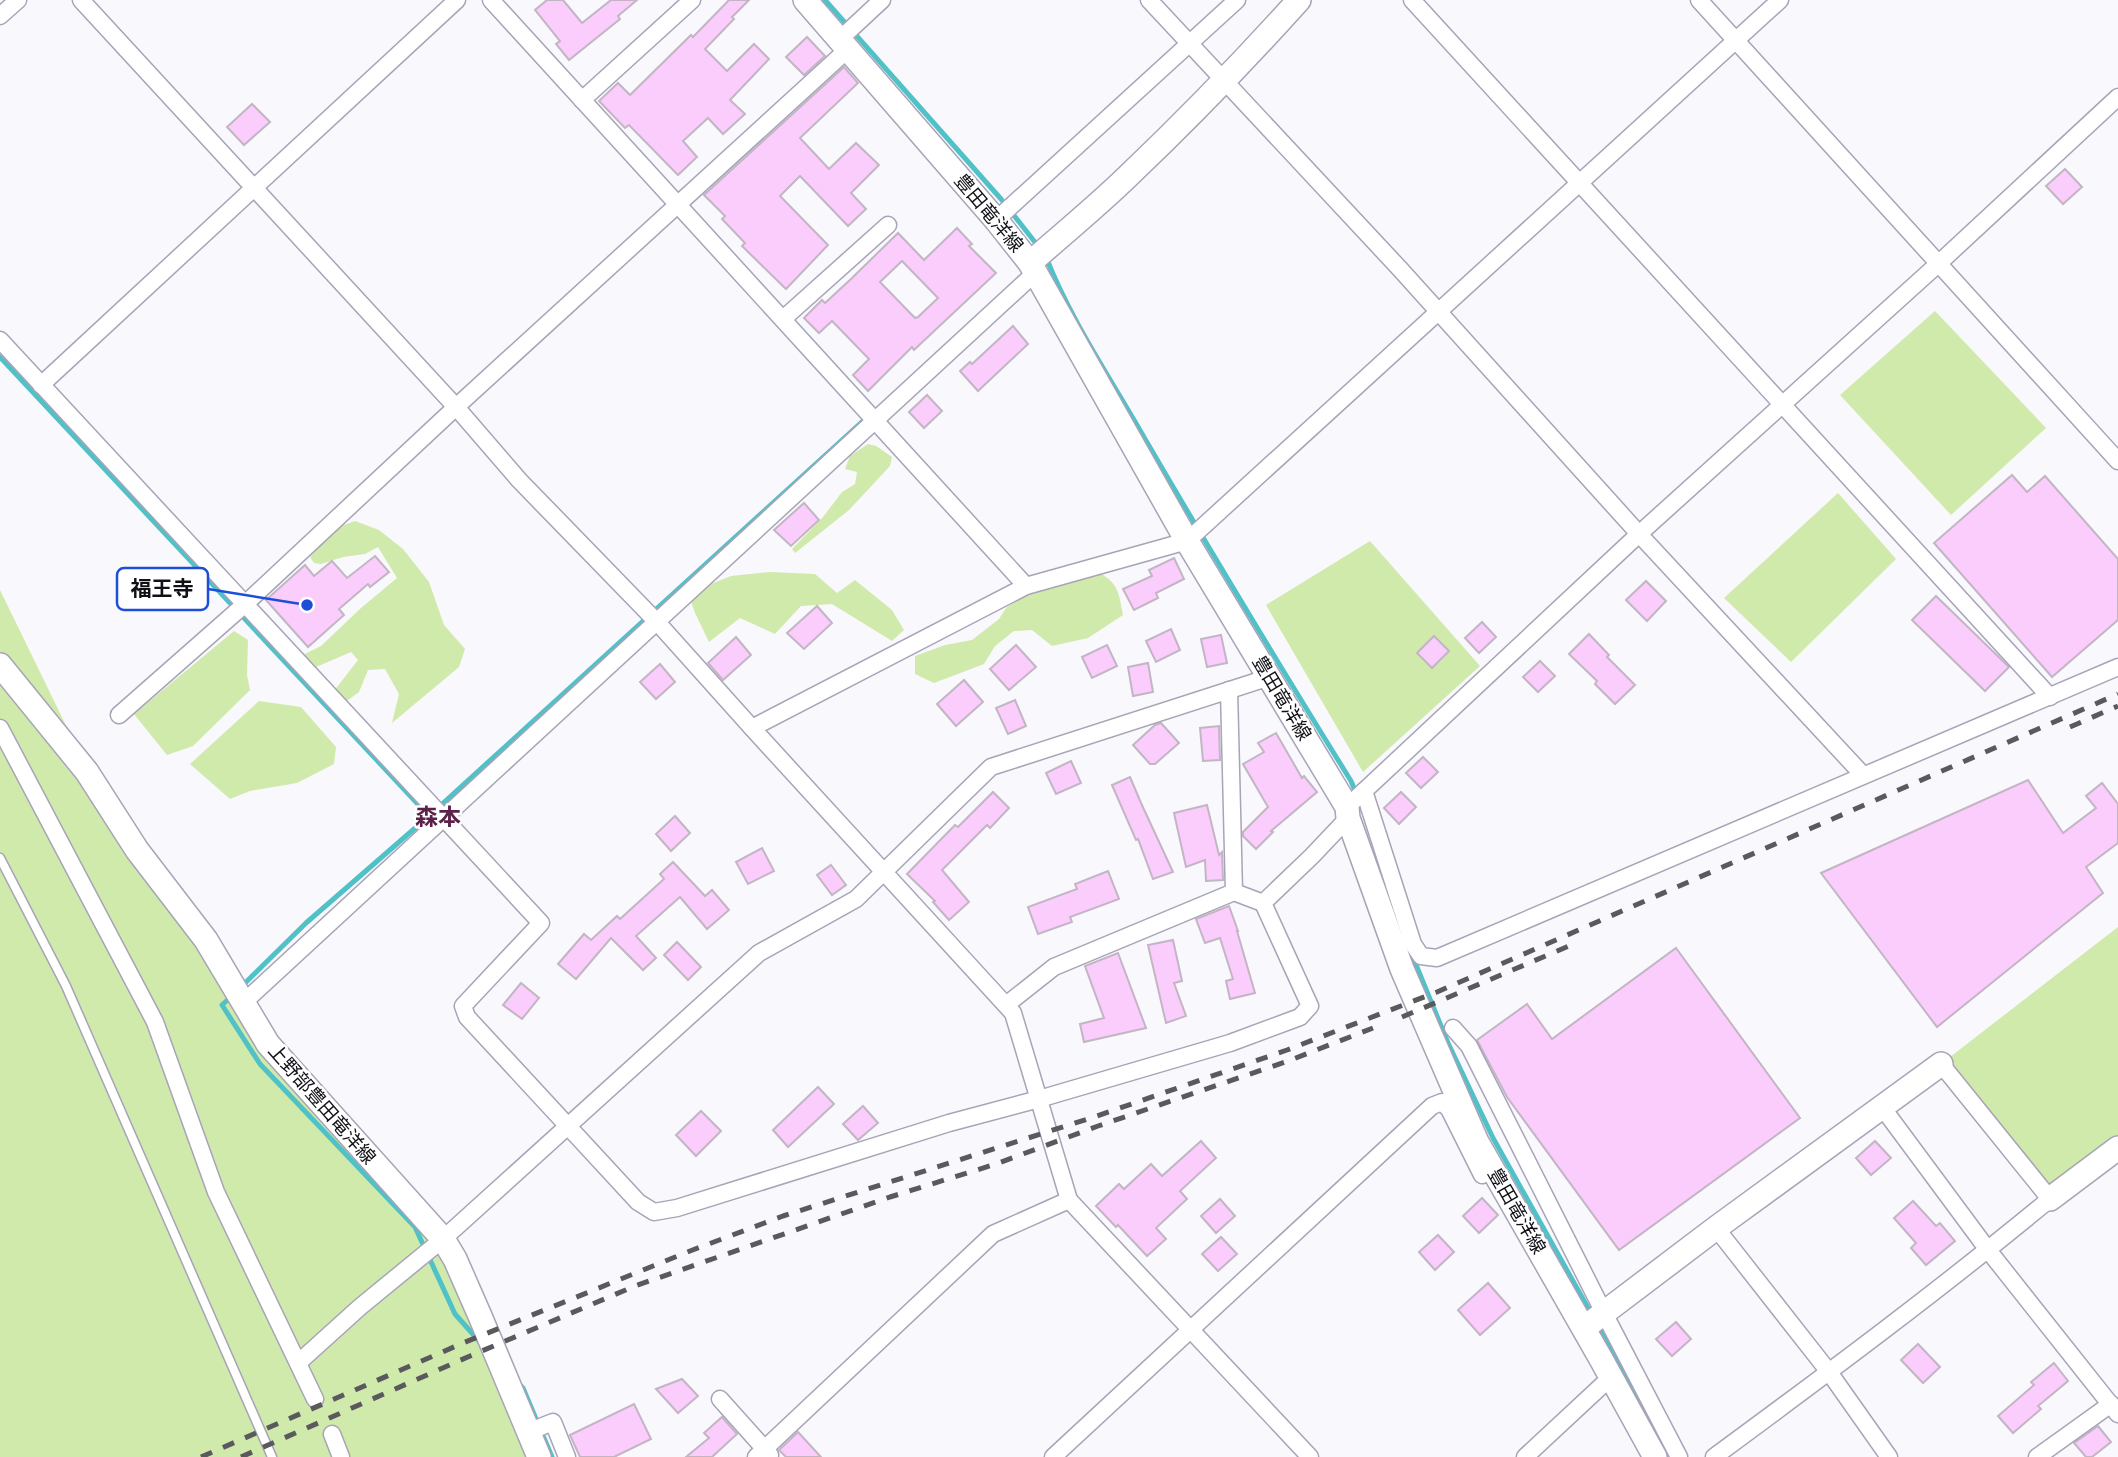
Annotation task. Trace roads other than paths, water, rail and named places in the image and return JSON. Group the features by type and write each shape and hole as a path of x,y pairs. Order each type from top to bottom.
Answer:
{"main road":[{"name":"豊田竜洋線","path":"805,0 996,220 1033,268 1187,541 1270,677 1353,805 1402,969 1477,1142 1655,1457"},
{"path":"1033,268 1224,82 1299,0"},
{"name":"上野部豊田竜洋線","path":"0,665 87,772 137,850 206,940 268,1044 443,1238 476,1306 539,1457"},
{"path":"1584,1328 1941,1064"},
{"path":"2050,1199 2118,1148"}],"street":[{"path":"0,16 18,0"},
{"path":"81,0 456,407 519,480 657,622 1013,1013 1069,1200 1310,1457"},
{"path":"41,385 457,0"},
{"path":"491,0 1026,586"},
{"path":"583,100 692,0"},
{"path":"119,715 244,605 456,407 679,206 843,45 882,0"},
{"path":"1149,0 1863,775"},
{"path":"996,220 1237,0"},
{"path":"1412,0 2050,696"},
{"path":"1699,0 2118,461"},
{"path":"752,728 1026,586 1187,541 1780,0"},
{"path":"1263,903 1312,856 1353,805 1639,534 2118,97"},
{"path":"783,319 888,225"},
{"path":"243,1003 875,420 1033,268"},
{"path":"0,340 541,923 463,1006 467,1017 638,1202 654,1212 677,1208 948,1123 1230,1043 1300,1017 1310,1006 1263,903 1234,892 1054,967 1006,1005"},
{"path":"1353,805 1413,944 1421,956 1437,958 2118,667"},
{"path":"298,1363 443,1238 759,953 856,899 991,767 1270,677"},
{"path":"1229,691 1234,892"},
{"path":"0,728 155,1022 216,1192 315,1399"},
{"path":"1453,1028 1469,1046 1679,1457"},
{"path":"1714,1457 1829,1373 2050,1199 1941,1064"},
{"path":"1053,1457 1432,1106 1442,1102 1449,1109 1482,1175 1493,1171"},
{"path":"1882,1107 1988,1250 2114,1409 2037,1457"},
{"path":"720,1399 764,1454 993,1234 1069,1200"},
{"path":"1716,1228 1829,1373 1889,1457"},
{"path":"1525,1457 1611,1377"},
{"path":"528,1432 553,1422 567,1457"},
{"path":"332,1434 341,1457"}],"lane":[{"path":"0,858 66,986 272,1457"}],"waterway":[{"path":"825,0 1001,199 1038,246"},
{"path":"1046,257 1092,350 1356,793"},
{"path":"0,357 429,816"},
{"path":"240,988 306,923 429,816 864,420"},
{"path":"1412,955 1448,1043 1493,1138 1592,1315"},
{"path":"233,995 222,1005 260,1064 415,1227 455,1314 479,1341"},
{"path":"1598,1326 1666,1450"},
{"path":"519,1384 552,1457"}],"railway":[{"path":"201,1457 463,1343 783,1216 1094,1117 1287,1050 1437,992 2118,694"},
{"path":"2070,727 2118,706"},
{"path":"1402,1017 1576,943"},
{"path":"241,1457 635,1286 890,1197 996,1164 1288,1061 1373,1028"}],"place":[{"name":"福王寺","path":"307,605"}],"district":[{"name":"森本","path":"438,817"}]}
